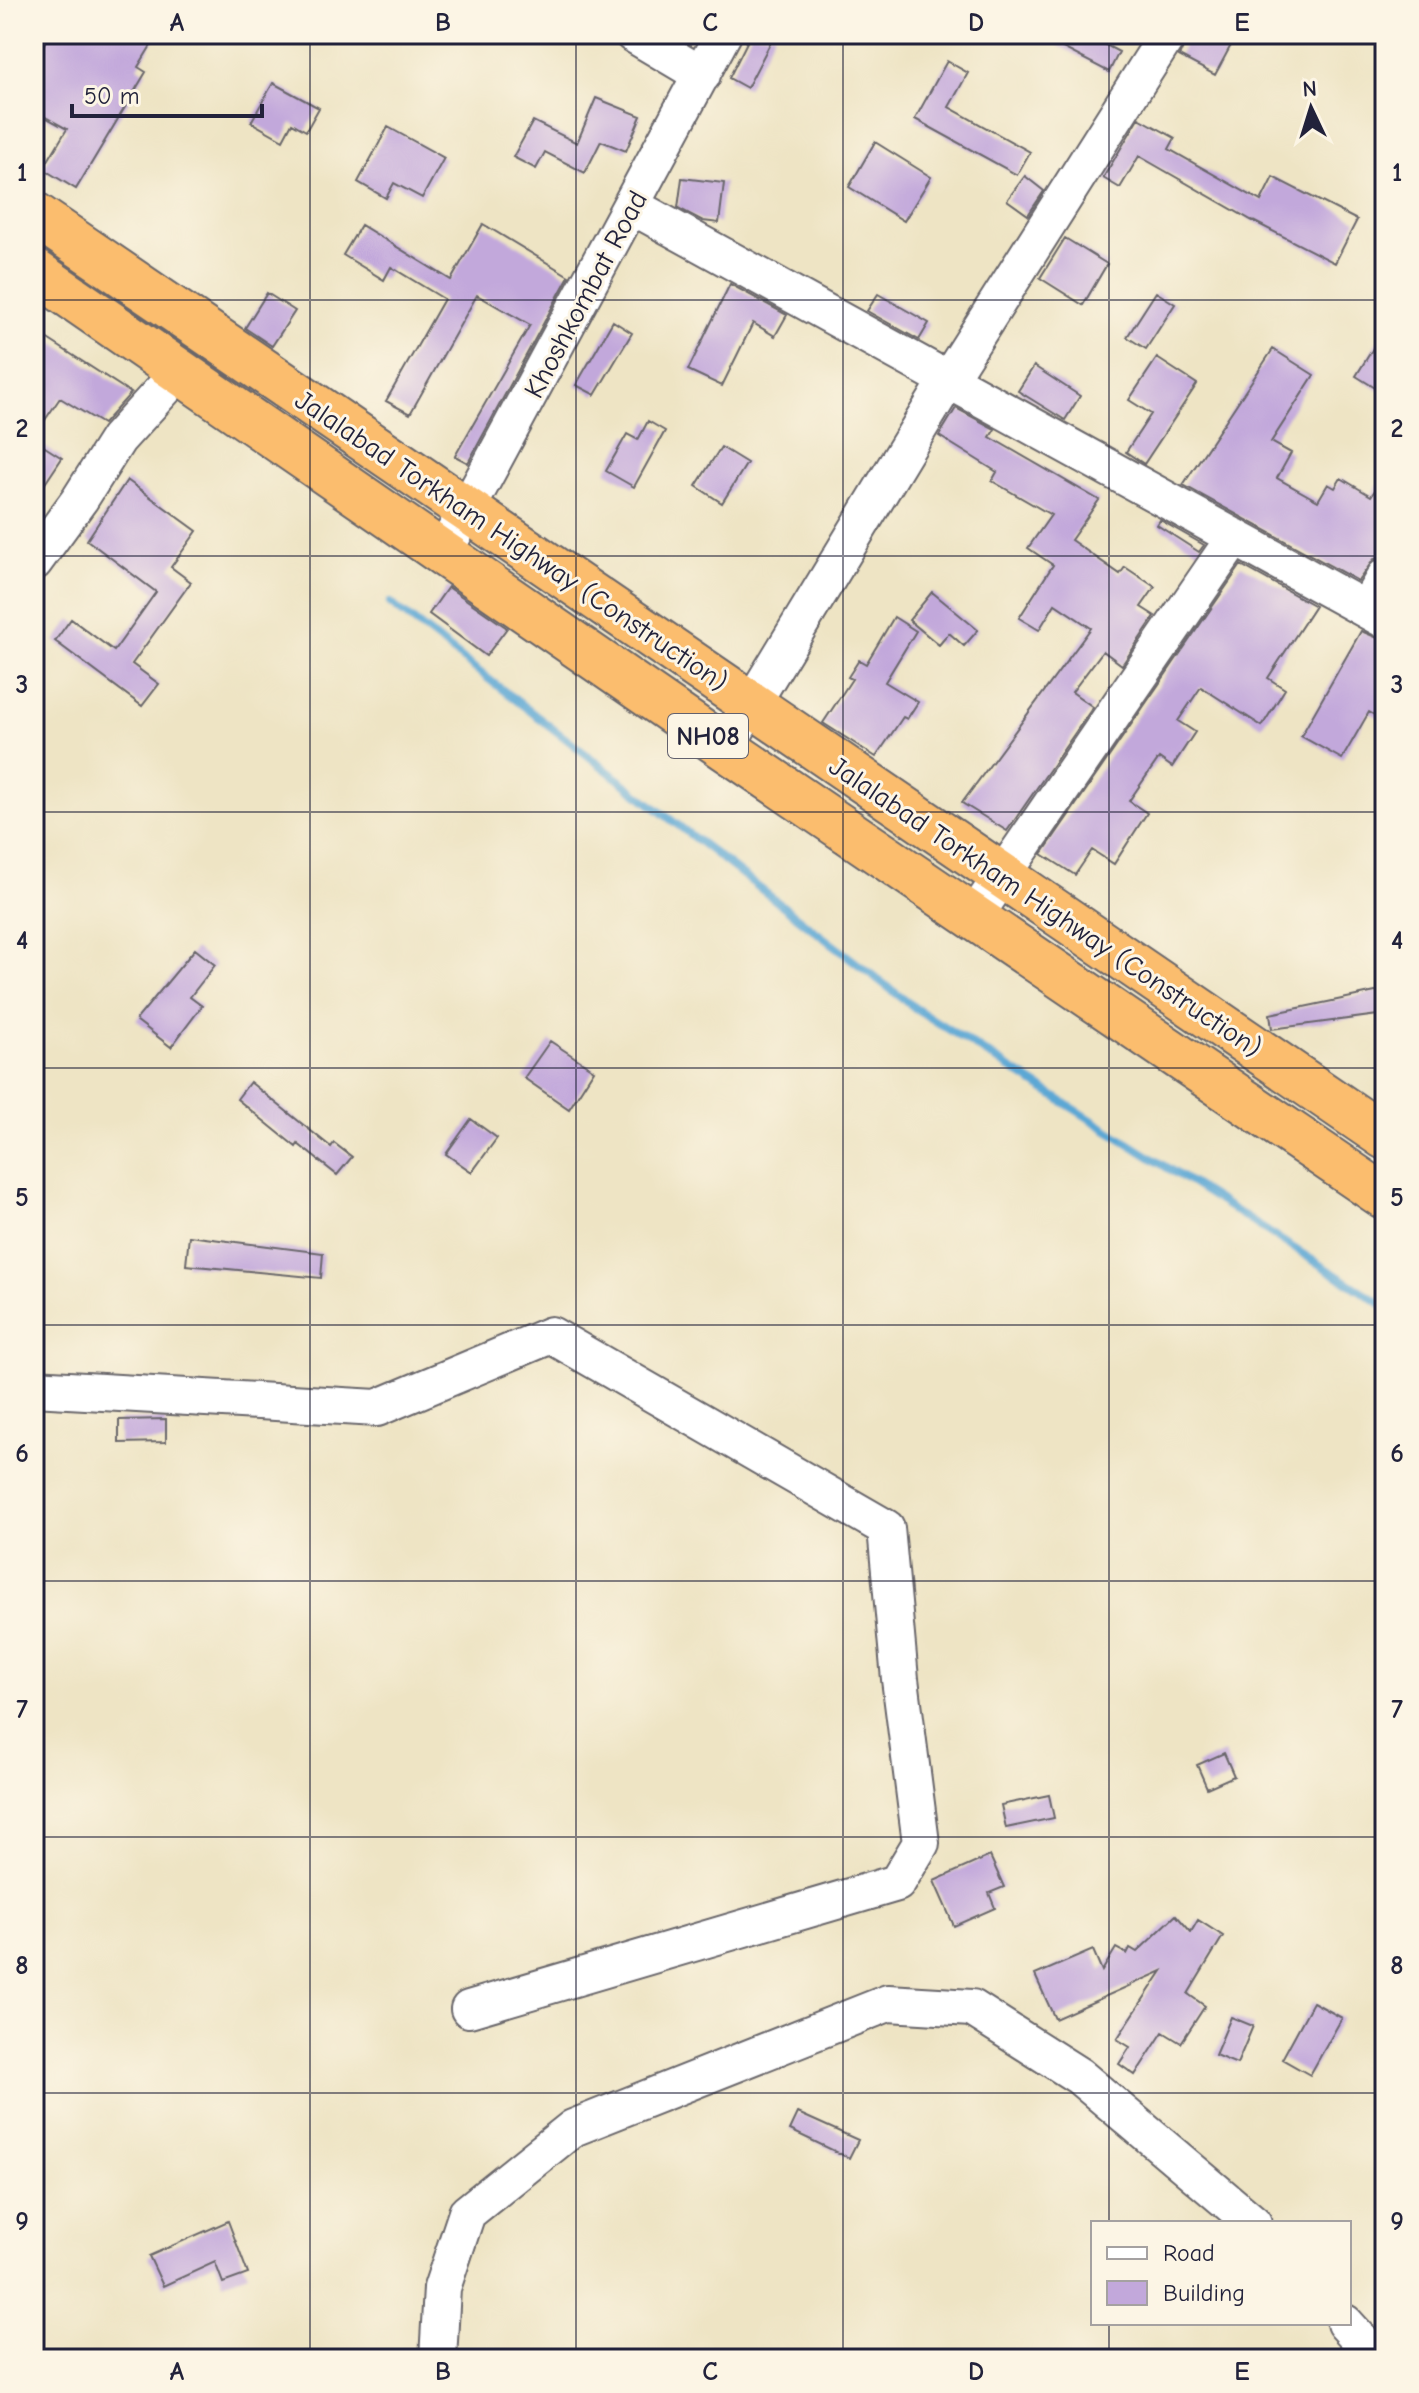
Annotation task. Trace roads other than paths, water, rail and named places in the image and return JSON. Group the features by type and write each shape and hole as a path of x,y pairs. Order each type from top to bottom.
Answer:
{"highway":[{"name":"Jalalabad Torkham Highway (Construction)","path":"34,214 1385,1137"},
{"name":"NH08","path":"34,271 725,748 1385,1197"}],"street":[{"path":"633,34 702,75"},
{"name":"Khoshkombat Road","path":"444,552 723,34"},
{"path":"725,748 948,380 1168,34"},
{"path":"632,206 1375,615 1385,577"},
{"path":"34,562 80,499 118,439 180,371"},
{"path":"974,917 1235,537"},
{"path":"34,1388 377,1408 551,1335 886,1528 900,1679 921,1843 897,1883 469,2009"},
{"path":"438,2359 442,2288 467,2213 573,2128 888,2003 972,2008 1079,2076 1251,2221"},
{"path":"1347,2325 1378,2359"}],"waterway":[{"path":"390,603 915,1008 1385,1306"}]}
